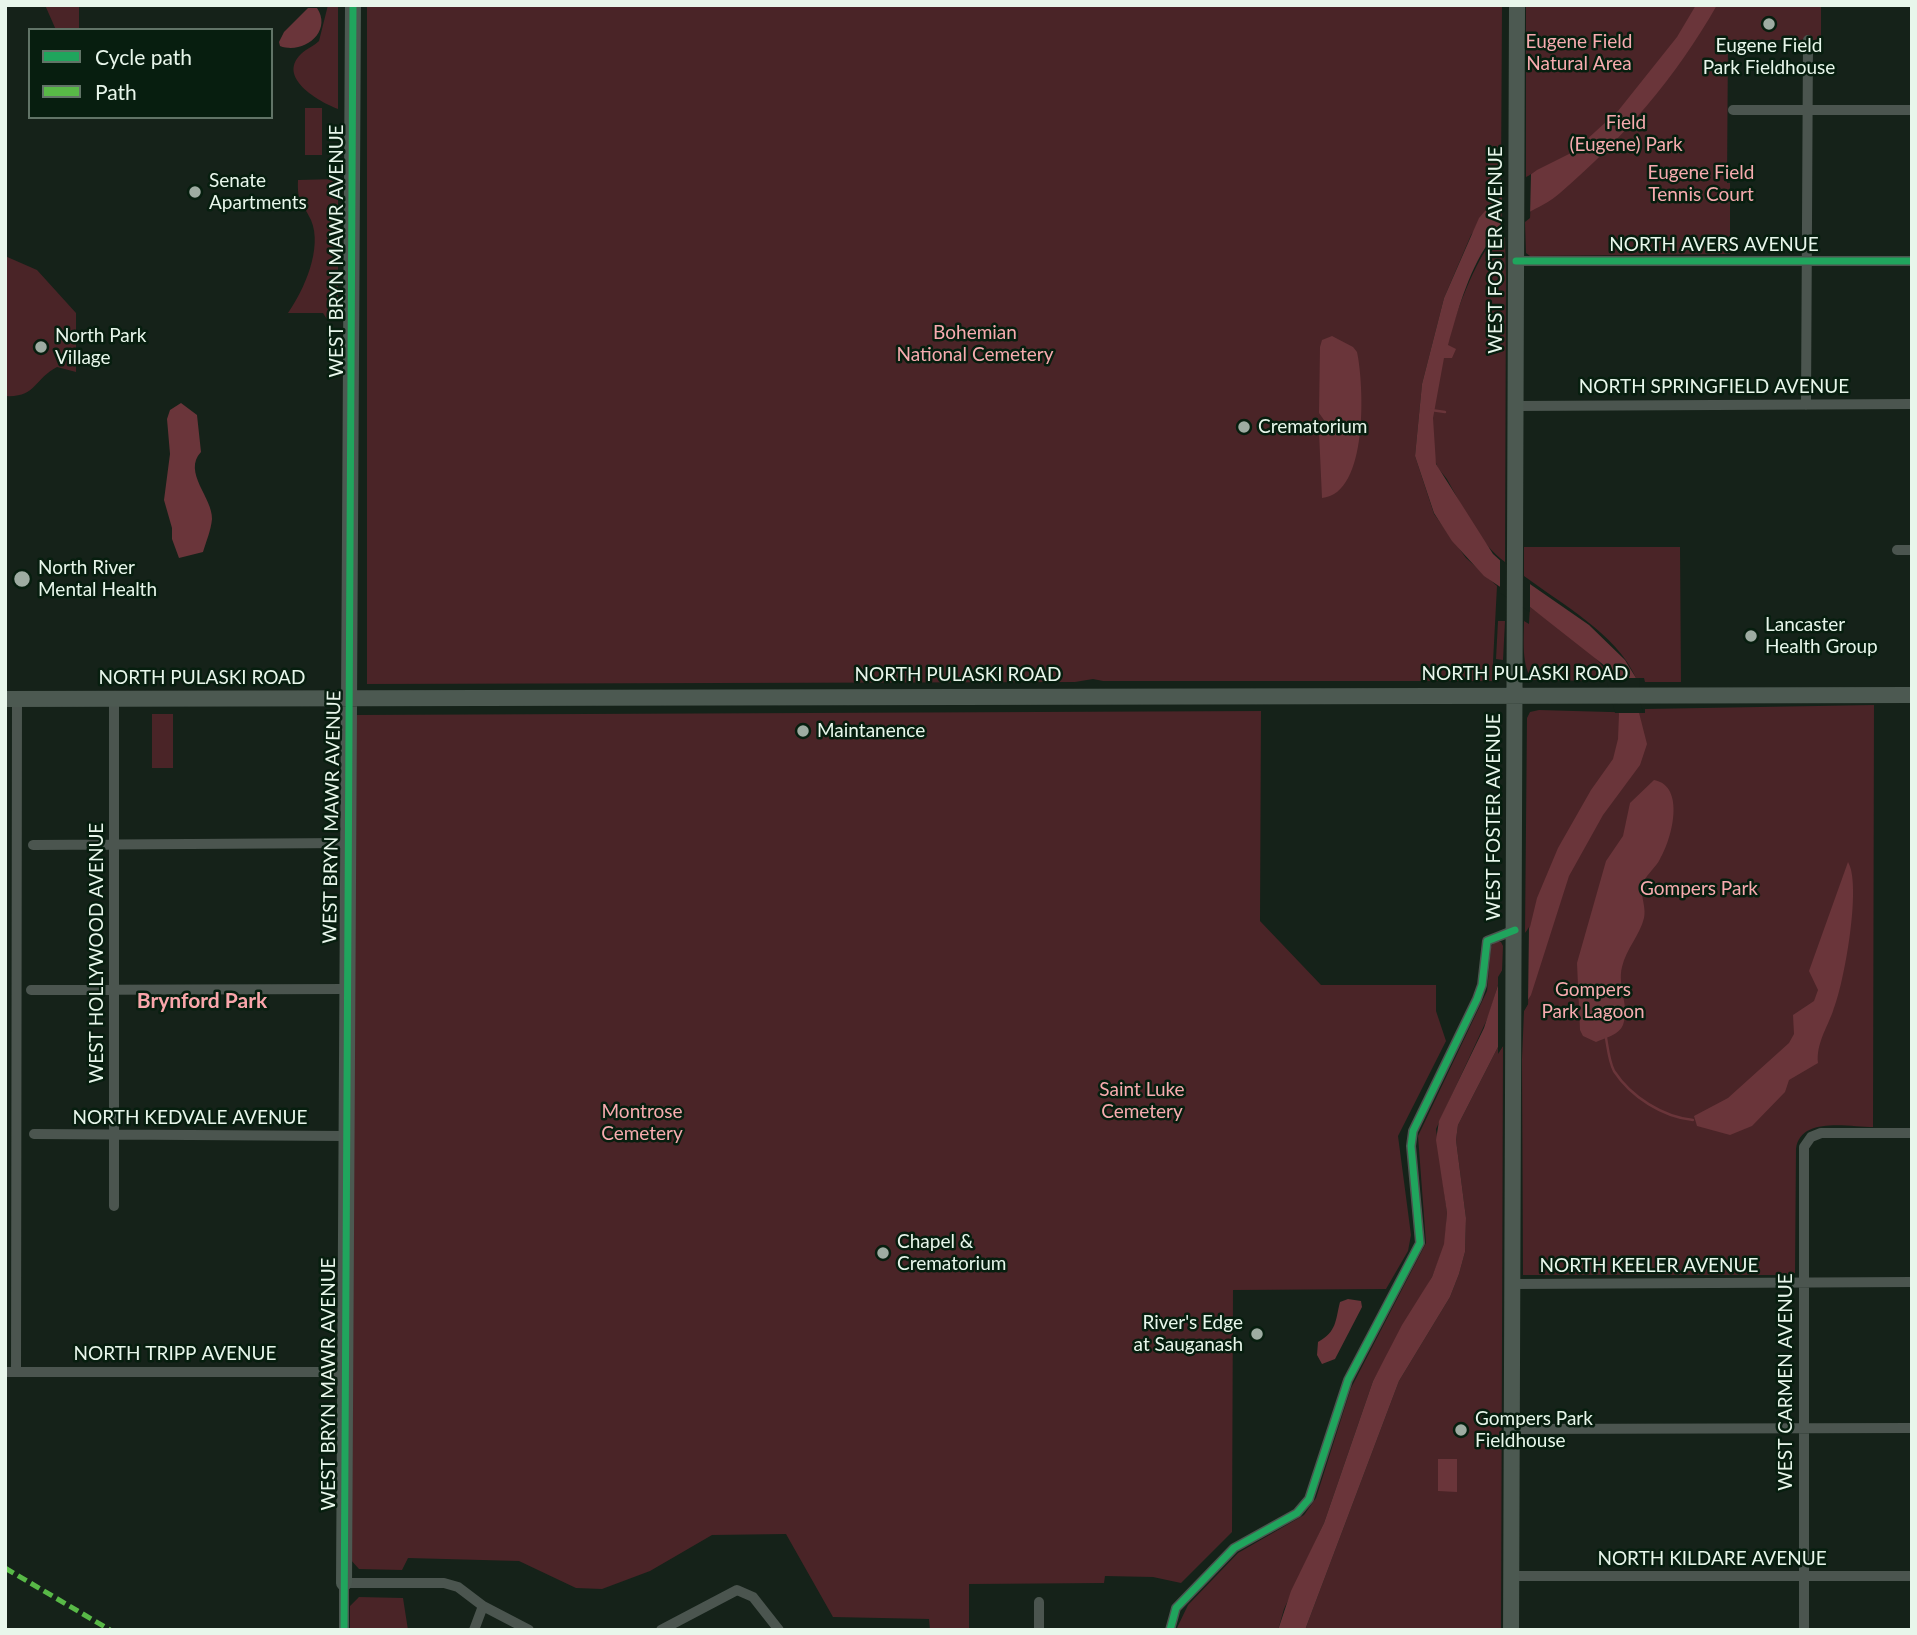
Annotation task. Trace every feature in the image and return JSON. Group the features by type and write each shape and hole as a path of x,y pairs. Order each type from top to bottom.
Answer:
{"main road":[{"name":"WEST BRYN MAWR AVENUE","path":"344,1583 346,843 353,382 353,5"},
{"name":"WEST FOSTER AVENUE","path":"1511,1630 1517,5"},
{"name":"NORTH PULASKI ROAD","path":"11,699 1912,695"}],"street":[{"path":"1806,405 1808,40"},
{"path":"1733,110 1912,110"},
{"name":"NORTH AVERS AVENUE","path":"1516,261 1912,261"},
{"name":"NORTH SPRINGFIELD AVENUE","path":"1517,406 1912,404"},
{"path":"1897,550 1912,550"},
{"path":"11,699 11,1372"},
{"name":"WEST HOLLYWOOD AVENUE","path":"114,700 114,1206"},
{"path":"33,845 346,843"},
{"path":"1170,1630 1176,1608 1234,1548 1302,1509 1309,1499 1348,1380 1420,1243 1411,1146 1413,1130 1477,999 1482,985 1487,941 1515,930"},
{"path":"31,990 346,989"},
{"name":"WEST CARMEN AVENUE","path":"1804,1630 1804,1147 1811,1137 1821,1133 1912,1133"},
{"name":"NORTH KEDVALE AVENUE","path":"34,1134 346,1136"},
{"name":"NORTH KEELER AVENUE","path":"1513,1284 1912,1282"},
{"name":"NORTH TRIPP AVENUE","path":"11,1372 345,1372"},
{"path":"1512,1429 1912,1428"},
{"name":"NORTH KILDARE AVENUE","path":"1511,1576 1912,1576"},
{"path":"344,1583 444,1583 458,1587 483,1606 529,1630"},
{"name":"WEST BRYN MAWR AVENUE","path":"344,1583 344,1630"},
{"path":"661,1630 737,1590 753,1597 779,1630"},
{"path":"1039,1601 1039,1630"},
{"path":"474,1630 483,1606"}],"green space":[{"path":"45,5 79,5 79,28 55,28"},
{"path":"328,5 338,5 338,109 303,88 294,72 295,63 301,54 319,41"},
{"name":"Bohemian National Cemetery","path":"367,5 1502,5 1501,180 1497,180 1497,200 1471,235 1444,298 1422,384 1415,456 1434,514 1466,558 1497,586 1492,681 1093,679 1075,682 367,684"},
{"name":"Field (Eugene) Park","path":"1526,5 1821,5 1821,40 1728,40 1727,183 1730,183 1730,254 1530,256 1526,253 1525,222 1530,218 1531,175 1526,177"},
{"path":"305,108 322,108 322,155 305,155"},
{"path":"338,179 338,316 328,321 323,313 288,313 305,281 315,243 311,220 299,198 298,180"},
{"path":"1501,230 1501,240 1505,237 1506,275 1505,562 1480,536 1438,468 1432,440 1433,411 1439,377 1459,306 1487,248"},
{"path":"5,256 37,270 76,313 76,372 57,367 29,391 15,396 5,396"},
{"path":"1524,547 1680,547 1681,682 1645,682 1644,678 1636,678 1616,647 1602,634 1524,576"},
{"path":"1530,607 1585,648 1604,667 1610,678 1600,678 1600,681 1533,680 1524,652 1524,621 1529,624"},
{"path":"1498,621 1505,621 1503,660 1496,659"},
{"name":"Gompers Park","path":"1874,705 1873,1127 1827,1126 1806,1132 1799,1139 1796,1149 1795,1273 1523,1275 1522,1059 1524,1011 1528,1004 1529,929 1525,933 1527,718 1530,712 1645,713 1645,709"},
{"name":"Montrose Cemetery","path":"1261,711 1260,921 1321,985 1436,985 1436,1011 1446,1041 1398,1136 1411,1235 1408,1251 1386,1289 1233,1290 1232,1532 1181,1583 1153,1577 1105,1576 1104,1583 969,1584 969,1630 930,1630 929,1619 833,1617 786,1534 712,1535 650,1571 602,1589 576,1588 519,1561 408,1558 402,1570 359,1569 350,1559 356,715"},
{"path":"152,714 173,714 173,768 152,768"},
{"path":"1494,942 1501,942 1503,946 1502,971 1489,1015 1436,1129 1447,1213 1445,1244 1432,1277 1373,1381 1324,1523 1284,1609 1278,1630 1176,1630 1188,1605 1238,1553 1304,1515 1316,1498 1351,1388 1426,1243 1418,1136 1487,991 1491,947"},
{"path":"1503,1046 1501,1630 1305,1630 1399,1381 1450,1297 1459,1274 1465,1252 1466,1218 1456,1140 1458,1125 1498,1047 1499,1052"},
{"path":"359,1597 403,1598 408,1630 350,1630 350,1606"}],"shaded area":[{"path":"1696,5 1717,5 1684,57 1647,106 1605,151 1560,193 1508,224 1485,248 1466,288 1452,331 1448,345 1456,349 1452,358 1444,358 1433,418 1436,464 1493,554 1514,573 1589,625 1625,660 1636,678 1636,701 1647,744 1640,765 1603,815 1569,876 1531,995 1498,1047 1458,1125 1456,1140 1466,1218 1465,1252 1450,1297 1399,1381 1305,1630 1278,1630 1291,1591 1324,1523 1373,1381 1402,1325 1432,1277 1444,1244 1447,1213 1436,1140 1439,1121 1484,1028 1499,982 1530,927 1537,898 1558,848 1591,790 1613,759 1618,739 1619,714 1605,666 1530,607 1484,576 1452,541 1434,513 1415,456 1422,384 1444,298 1479,218 1491,204 1537,170 1573,152 1618,111 1677,37"},
{"path":"308,8 317,8 321,17 318,33 306,44 298,47 280,46 284,32"},
{"path":"1332,336 1357,352 1361,388 1360,435 1356,458 1348,478 1337,492 1322,498 1319,432 1324,420 1319,413 1320,347 1322,340"},
{"path":"181,403 197,415 201,452 196,460 196,476 208,502 212,519 203,552 179,558 164,500 170,454 167,419 170,410"},
{"path":"1654,780 1664,784 1670,792 1674,814 1672,827 1658,862 1642,885 1644,918 1621,974 1625,1011 1623,1025 1615,1034 1596,1042 1583,1036 1580,1030 1577,963 1606,861 1623,836 1630,803"},
{"path":"1848,862 1853,891 1850,935 1842,980 1820,1043 1818,1063 1789,1080 1785,1092 1752,1126 1730,1135 1697,1126 1694,1116 1728,1098 1789,1043 1794,1034 1793,1015 1814,1001 1818,990 1809,971"},
{"path":"1348,1299 1361,1301 1362,1307 1335,1359 1322,1364 1317,1355 1318,1342 1332,1330 1340,1302"},
{"path":"1438,1459 1457,1459 1457,1492 1438,1491"}],"pier":[{"path":"1531,174 1530,217 1501,234 1502,195"},
{"path":"1500,559 1530,581 1530,612 1500,593"},
{"path":"1606,678 1639,678 1643,713 1615,713"},
{"path":"1529,927 1528,1004 1498,1054 1498,977"}],"waterway":[{"path":"1431,410 1445,412"},
{"path":"1606,1038 1614,1071 1629,1089 1659,1110 1693,1120"}],"marked path":[{"path":"5,1568 110,1630"}],"cycle path":[{"path":"344,1630 353,5"},
{"path":"1516,261 1912,261"},
{"path":"1170,1630 1176,1608 1234,1548 1297,1513 1309,1499 1348,1380 1420,1243 1411,1146 1413,1131 1477,999 1482,985 1487,941 1515,930"}],"place":[{"name":"Eugene Field Park Fieldhouse","path":"1769,24"},
{"name":"Senate Apartments","path":"195,192"},
{"name":"North Park Village","path":"41,347"},
{"name":"Crematorium","path":"1244,427"},
{"name":"North River Mental Health","path":"22,579"},
{"name":"Lancaster Health Group","path":"1751,636"},
{"name":"Maintanence","path":"803,731"},
{"name":"Chapel & Crematorium","path":"883,1253"},
{"name":"River's Edge at Sauganash","path":"1257,1334"},
{"name":"Gompers Park Fieldhouse","path":"1461,1430"}],"district":[{"name":"Brynford Park","path":"202,1001"}],"park label":[{"name":"Eugene Field Natural Area","path":"1579,53"},
{"name":"Eugene Field Tennis Court","path":"1701,184"},
{"name":"Gompers Park Lagoon","path":"1593,1001"},
{"name":"Saint Luke Cemetery","path":"1142,1101"}]}
